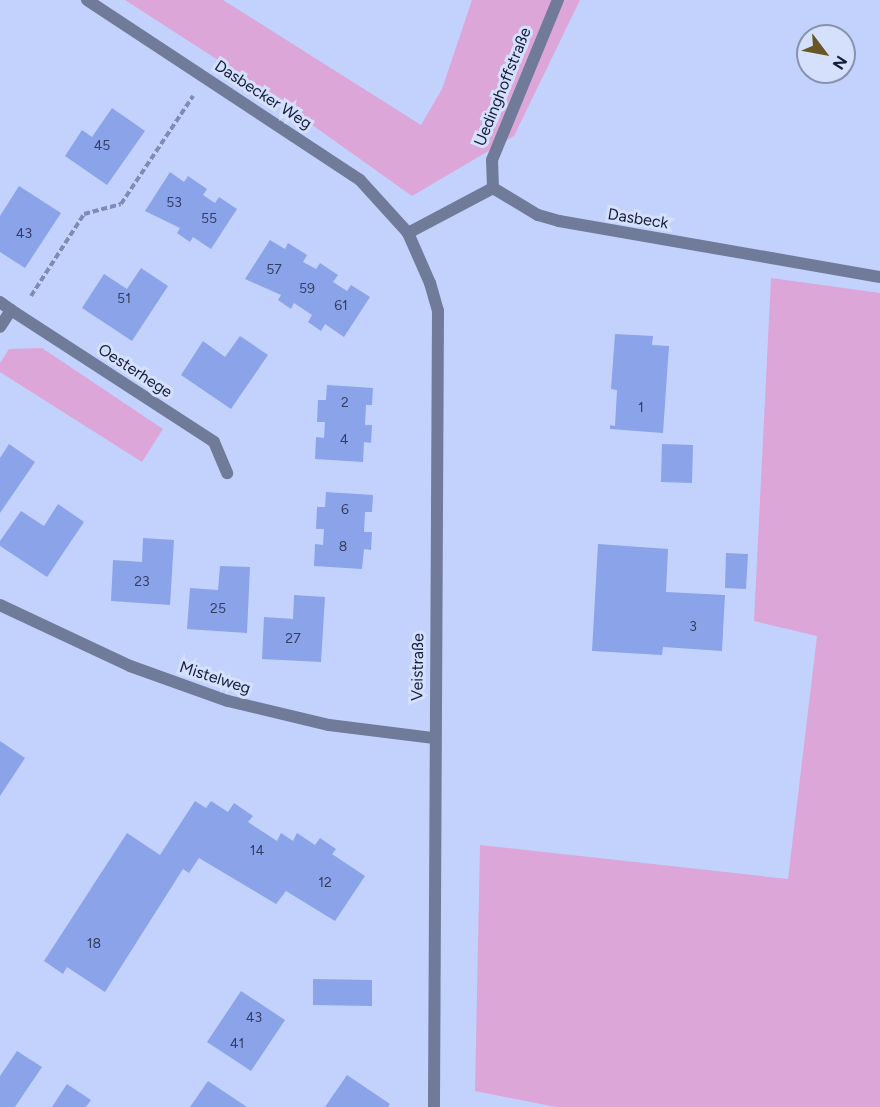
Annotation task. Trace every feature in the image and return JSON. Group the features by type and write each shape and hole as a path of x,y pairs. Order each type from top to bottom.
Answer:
{"street":[{"name":"Dasbecker Weg","path":"87,0 341,165 377,196 408,233"},
{"name":"Uedinghoffstraße","path":"493,188 492,160 558,0"},
{"path":"408,233 493,188"},
{"name":"Dasbeck","path":"493,188 538,215 559,221 880,277"},
{"name":"Veistraße","path":"408,233 430,283 438,311 434,738 434,1107"},
{"name":"Oesterhege","path":"0,302 214,442 227,473"},
{"path":"0,327 15,312"},
{"name":"Mistelweg","path":"0,605 129,666 218,698 329,725 434,738"}],"path":[{"path":"15,312 84,214 121,204 205,78"}],"shaded area":[{"path":"125,0 223,0 421,125 442,89 472,0 580,0 514,136 412,196 252,82"},
{"path":"771,278 880,293 880,1107 556,1107 475,1091 480,845 788,879 817,636 754,621"},
{"path":"42,348 163,429 142,462 0,372 0,363 9,349"}],"building":[{"path":"112,108 145,131 107,185 65,156 82,130 92,137"},
{"path":"170,172 184,182 188,176 207,189 203,195 215,203 219,197 237,209 211,249 193,237 190,242 177,233 180,228 145,211"},
{"path":"19,186 61,213 25,268 0,252 0,216"},
{"path":"270,240 285,249 288,243 307,255 303,262 316,269 320,263 338,275 333,282 347,291 351,285 370,297 344,337 325,324 321,331 308,322 312,315 294,303 291,309 278,300 281,295 245,279"},
{"path":"141,268 168,286 132,341 82,308 104,274 127,289"},
{"path":"615,334 653,336 652,345 669,346 663,433 610,429 610,425 615,426 617,390 611,389"},
{"path":"240,336 268,355 231,409 181,375 203,341 225,357"},
{"path":"327,385 373,388 372,405 366,405 365,425 372,425 371,443 364,442 363,462 315,459 316,437 324,438 325,422 317,422 318,400 326,400"},
{"path":"9,444 35,462 0,513 0,458"},
{"path":"662,444 693,445 692,483 661,482"},
{"path":"326,492 373,495 372,512 365,512 364,532 372,532 371,550 364,549 362,569 314,566 315,544 323,545 324,529 316,529 317,507 325,507"},
{"path":"58,504 84,522 47,577 0,546 0,541 21,511 44,526"},
{"path":"143,538 174,540 170,605 111,601 113,560 142,562"},
{"path":"598,544 668,549 666,592 725,595 722,651 663,647 662,655 592,651"},
{"path":"726,553 748,554 746,589 725,588"},
{"path":"220,566 250,567 247,633 187,629 190,588 218,590"},
{"path":"294,595 325,597 321,662 262,659 264,617 293,619"},
{"path":"0,741 25,758 0,796"},
{"path":"195,801 206,808 211,801 228,812 234,803 253,816 248,822 277,841 281,833 293,841 297,833 315,845 320,838 336,849 332,854 365,876 335,921 286,891 276,904 199,858 189,873 183,869 105,992 67,967 63,974 44,961 127,833 160,855"},
{"path":"313,979 372,980 372,1006 313,1005"},
{"path":"241,991 285,1020 251,1071 207,1042"},
{"path":"17,1051 42,1067 15,1107 0,1107 0,1076"},
{"path":"347,1075 390,1104 388,1107 325,1107"},
{"path":"208,1081 247,1107 190,1107"},
{"path":"67,1084 91,1100 86,1107 52,1107"}]}
